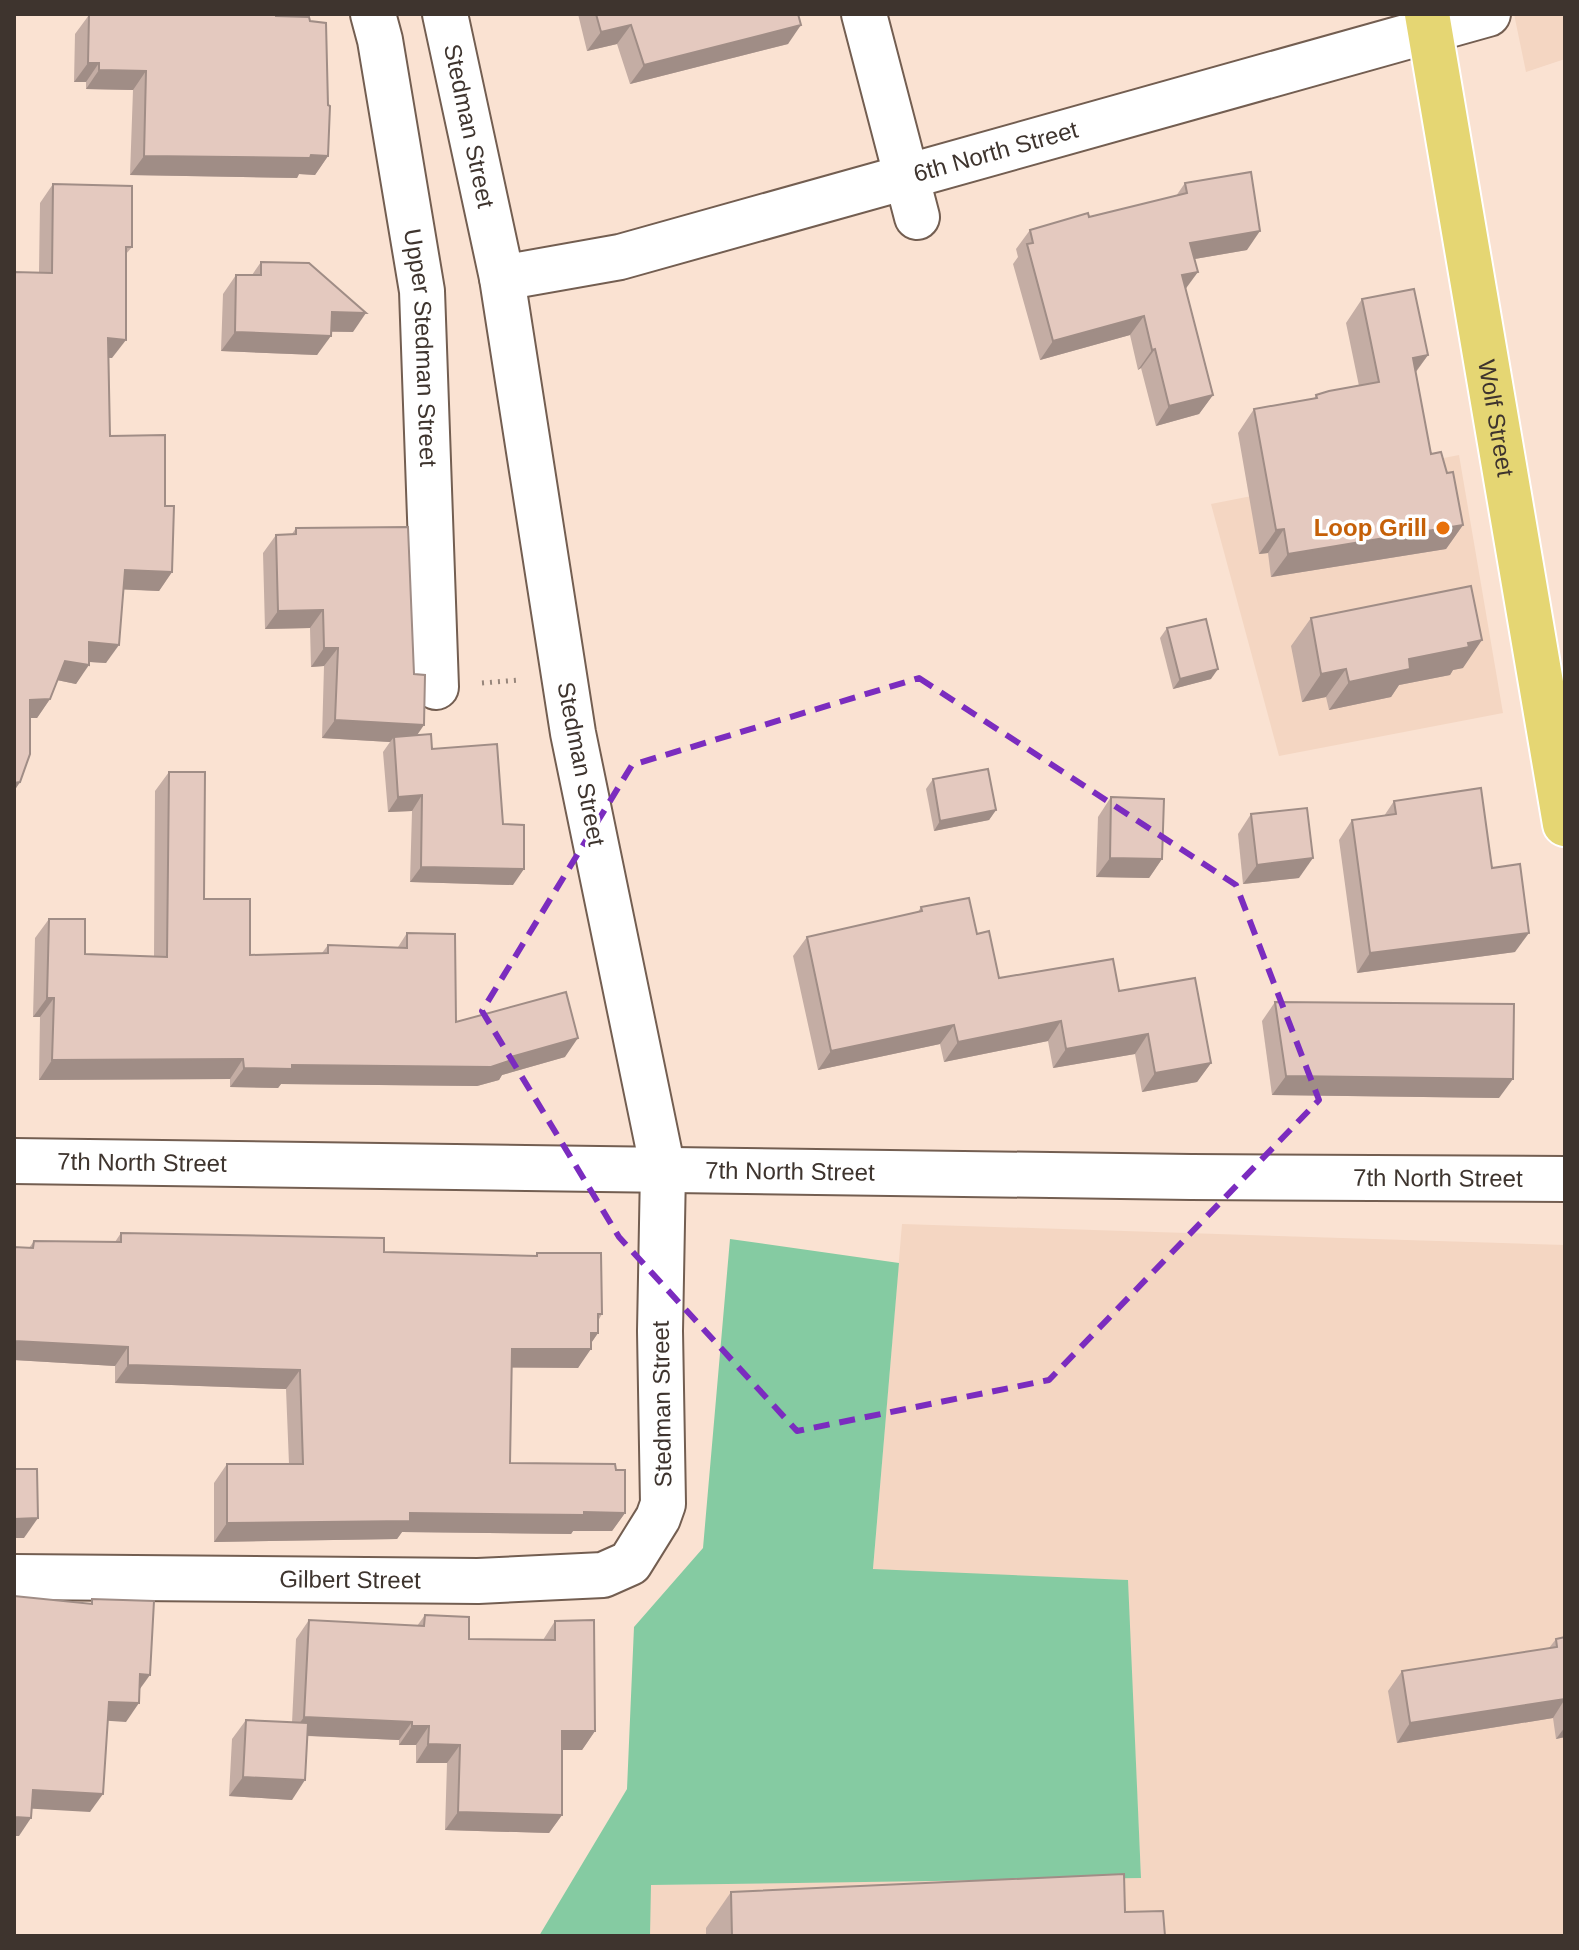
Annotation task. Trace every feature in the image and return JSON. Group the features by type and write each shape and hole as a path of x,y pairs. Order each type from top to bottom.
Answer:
{"main road":[{"name":"Wolf Street","path":"1429,22 1565,824"}],"street":[{"name":"Upper Stedman Street","path":"373,14 422,291 436,687"},
{"name":"Stedman Street","path":"445,14 502,278 573,733 663,1170 660,1331 663,1504 658,1518"},
{"path":"864,14 912,196"},
{"name":"6th North Street","path":"502,278 620,257 912,196 1429,22 1488,14"},
{"name":"7th North Street","path":"14,1161 1565,1179"},
{"name":"Gilbert Street","path":"14,1577 478,1581 603,1575 630,1563 658,1518"}],"path":[{"path":"436,687 564,677"}],"highlighted area":[{"path":"919,678 1236,885 1319,1100 1049,1380 797,1431 619,1237 482,1011 632,765"}],"shaded area":[{"path":"1514,14 1565,14 1565,59 1526,72"},
{"path":"1459,455 1503,713 1279,756 1211,504"},
{"path":"902,1224 1565,1245 1565,1936 650,1936 650,1885 1141,1877 1127,1580 873,1570"}],"green space":[{"path":"730,1239 899,1263 873,1569 1128,1580 1141,1878 651,1885 650,1936 539,1936 627,1789 634,1627 703,1548"}],"building":[{"path":"276,14 309,17 310,21 326,23 330,106 328,156 144,156 146,71 99,70 99,63 88,63 89,15"},
{"path":"596,14 798,14 801,25 644,65 631,25 601,32"},
{"path":"1251,172 1260,231 1190,243 1198,272 1182,275 1213,395 1169,406 1144,316 1053,341 1027,244 1033,243 1030,230 1088,213 1089,217 1187,193 1185,183"},
{"path":"53,184 132,186 132,247 126,247 126,340 108,338 110,436 165,435 165,506 174,506 172,572 125,570 119,645 89,642 89,665 65,661 50,699 30,700 30,754 20,782 14,783 14,272 52,273"},
{"path":"261,262 309,263 366,313 332,312 331,336 235,332 236,275 261,275"},
{"path":"1414,289 1428,355 1413,358 1431,454 1441,452 1447,473 1453,472 1463,525 1288,554 1284,529 1276,530 1254,409 1317,398 1316,395 1329,391 1379,382 1362,299"},
{"path":"408,527 414,674 425,675 424,725 335,720 338,648 324,648 323,610 278,611 276,535 296,534 296,528"},
{"path":"1471,586 1482,640 1468,643 1469,647 1409,659 1410,669 1349,682 1346,669 1321,674 1311,618"},
{"path":"1206,619 1218,669 1180,679 1167,628"},
{"path":"431,734 432,749 497,744 503,824 524,825 524,869 421,867 422,795 398,797 394,737"},
{"path":"988,769 996,810 940,821 933,779"},
{"path":"169,772 205,772 204,899 250,899 250,955 328,953 328,945 407,948 407,933 455,934 456,1022 566,992 578,1038 511,1057 512,1060 491,1067 292,1065 292,1069 244,1068 243,1059 52,1060 54,998 47,998 49,919 85,919 85,954 167,957"},
{"path":"1481,788 1492,868 1520,864 1529,933 1370,953 1352,820 1396,814 1394,801"},
{"path":"1111,797 1164,799 1162,859 1110,858"},
{"path":"1307,808 1313,858 1257,865 1251,814"},
{"path":"969,898 977,934 989,931 999,978 1113,959 1119,991 1195,978 1211,1063 1155,1073 1148,1034 1066,1049 1061,1021 958,1042 954,1025 831,1051 807,937 922,911 921,907"},
{"path":"1275,1002 1514,1004 1513,1079 1286,1076"},
{"path":"121,1233 384,1238 384,1252 537,1256 537,1253 601,1253 602,1314 598,1314 598,1333 591,1333 591,1349 512,1349 510,1463 615,1464 616,1470 625,1470 625,1513 410,1513 410,1521 227,1523 227,1464 303,1464 300,1370 128,1365 128,1347 14,1341 14,1247 33,1248 34,1241 121,1242"},
{"path":"14,1469 37,1469 38,1518 14,1519"},
{"path":"14,1596 92,1604 92,1599 154,1601 150,1675 140,1674 139,1703 109,1702 103,1794 33,1790 31,1818 14,1817"},
{"path":"425,1615 469,1617 469,1639 555,1640 555,1621 594,1620 595,1731 562,1731 562,1815 458,1812 460,1745 428,1744 429,1726 412,1726 412,1722 304,1717 309,1620 424,1626"},
{"path":"1565,1637 1565,1699 1410,1723 1402,1671 1557,1647 1556,1639"},
{"path":"246,1720 308,1723 305,1780 243,1777"},
{"path":"1124,1874 1125,1912 1163,1911 1165,1936 732,1936 731,1892"}],"place":[{"name":"Loop Grill","path":"1443,528"}]}
